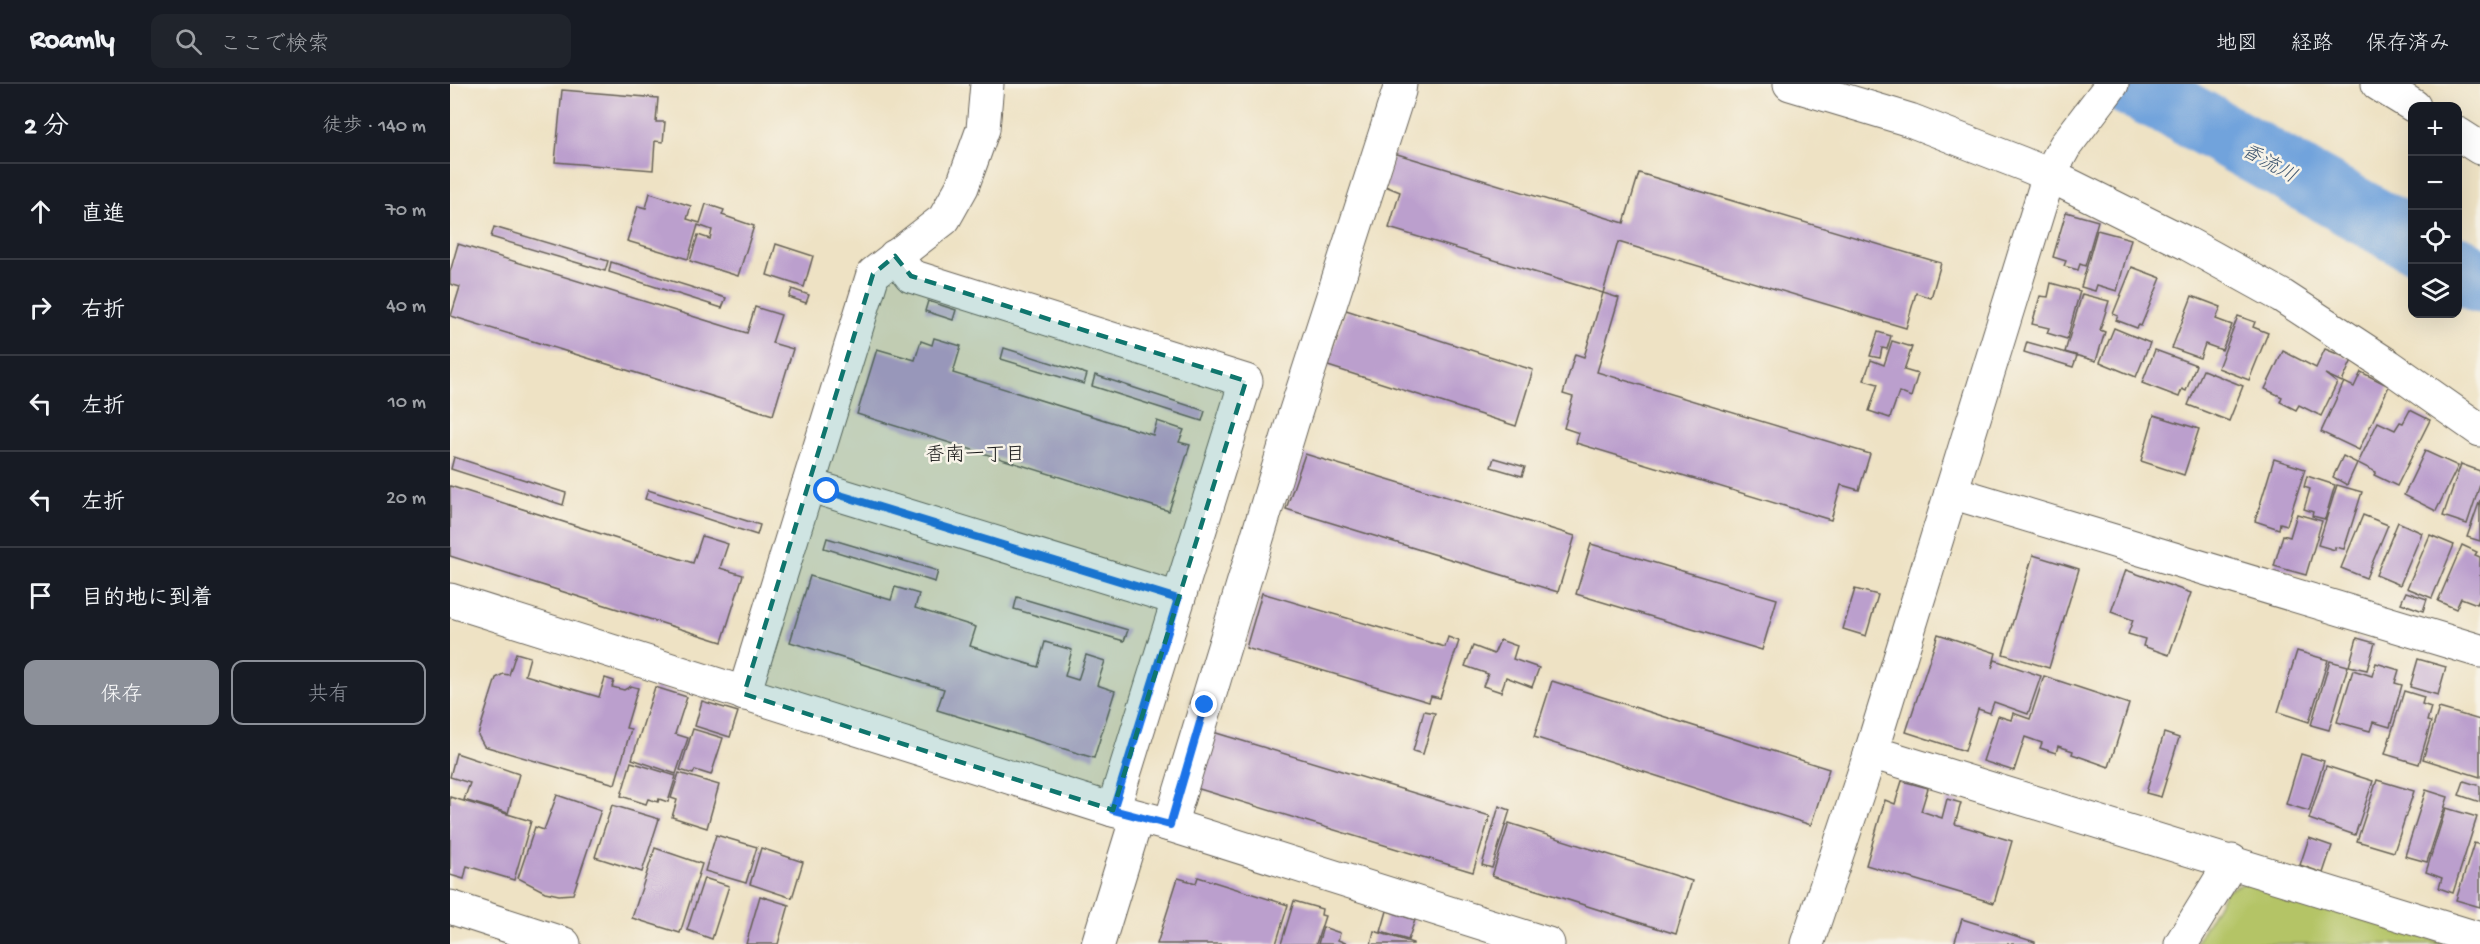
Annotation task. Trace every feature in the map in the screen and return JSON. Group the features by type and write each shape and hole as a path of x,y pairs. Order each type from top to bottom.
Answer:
{"street":[{"path":"744,694 873,274 944,219 962,187 983,129 987,84"},
{"path":"1170,825 1292,423 1400,84"},
{"path":"1790,84 1910,120 2049,175 2188,244 2282,296 2389,366 2480,430"},
{"path":"1807,944 1871,752 2049,175 2066,146 2112,84"},
{"path":"2378,84 2408,102"},
{"path":"2462,137 2480,148"},
{"path":"896,256 911,276 1246,381 1178,599 1125,814 1098,944"},
{"path":"808,485 1178,599"},
{"path":"1951,492 2480,651"},
{"path":"450,600 1125,814 1170,825 1548,944"},
{"path":"1871,752 2480,939"},
{"path":"2181,944 2232,861"},
{"path":"450,907 564,944"}],"highlighted area":[{"path":"895,256 911,276 1246,381 1113,810 744,694 873,274"}],"green space":[{"path":"2248,882 2447,944 2195,944 2226,890"}],"building":[{"path":"562,90 658,98 656,122 665,122 663,142 655,141 653,170 555,162"},
{"path":"1394,153 1624,223 1639,173 1941,263 1931,298 1916,293 1906,328 1618,242 1603,293 1389,228 1400,192 1385,186"},
{"path":"650,193 691,206 687,219 700,223 706,204 724,210 722,215 754,226 738,276 690,261 698,235 710,239 712,230 698,225 688,259 627,241 638,206 646,208"},
{"path":"2066,212 2098,221 2085,266 2080,264 2078,270 2064,266 2066,261 2053,257"},
{"path":"494,227 608,261 605,271 491,237"},
{"path":"2097,230 2131,239 2117,291 2097,285 2095,291 2081,287"},
{"path":"458,244 747,333 755,307 781,315 772,343 793,349 773,415 451,316 460,287 450,284 450,272"},
{"path":"776,244 813,256 804,287 767,275"},
{"path":"611,262 726,298 722,308 609,272"},
{"path":"2132,267 2161,278 2141,326 2137,328 2116,320 2118,316 2113,314"},
{"path":"2051,283 2080,291 2067,339 2047,333 2049,328 2032,324 2040,296 2048,297"},
{"path":"792,289 809,295 806,303 789,297"},
{"path":"1603,293 1619,298 1597,372 1870,454 1859,490 1841,485 1831,520 1576,443 1579,433 1564,428 1573,397 1563,394 1575,354 1584,357"},
{"path":"2082,294 2109,301 2100,330 2105,332 2096,361 2065,352"},
{"path":"2192,296 2221,307 2216,319 2232,325 2222,350 2205,344 2200,358 2172,348"},
{"path":"928,301 956,310 953,320 925,311"},
{"path":"1346,310 1533,370 1516,426 1328,366"},
{"path":"2238,316 2255,322 2253,327 2268,333 2249,380 2218,368"},
{"path":"2114,328 2150,343 2136,377 2100,362"},
{"path":"1878,332 1891,336 1887,349 1882,348 1880,358 1870,356"},
{"path":"934,338 961,346 953,373 1153,435 1157,421 1184,430 1179,442 1190,445 1169,511 857,414 877,349 915,360 921,341 932,345"},
{"path":"1892,341 1912,347 1904,370 1918,374 1911,397 1899,392 1890,418 1869,411 1878,384 1864,380 1871,360 1884,365"},
{"path":"2027,342 2077,356 2073,367 2024,352"},
{"path":"1004,348 1087,374 1084,384 1001,359"},
{"path":"2325,349 2352,360 2342,382 2325,374 2337,383 2321,416 2299,405 2296,410 2280,402 2282,397 2265,389 2283,351 2316,368"},
{"path":"2155,350 2196,365 2186,391 2182,389 2179,397 2142,383"},
{"path":"2203,370 2243,386 2229,421 2188,405"},
{"path":"2361,372 2389,386 2359,450 2321,432 2344,382 2354,387"},
{"path":"1095,375 1205,411 1202,421 1092,386"},
{"path":"2410,410 2430,420 2397,486 2374,475 2376,472 2358,463 2378,422 2395,430 2400,422 2403,423"},
{"path":"2154,415 2199,429 2184,475 2141,461"},
{"path":"2425,451 2458,466 2436,511 2404,495"},
{"path":"1305,454 1575,536 1558,592 1286,509"},
{"path":"2343,456 2357,463 2347,485 2333,477"},
{"path":"454,457 566,493 563,505 451,469"},
{"path":"1494,458 1525,467 1522,476 1491,467"},
{"path":"2274,459 2305,469 2287,525 2280,523 2279,529 2255,521"},
{"path":"2461,464 2480,471 2480,485 2467,524 2443,516"},
{"path":"2307,476 2335,485 2325,519 2312,516 2313,512 2304,509 2310,489 2304,487"},
{"path":"2337,485 2362,492 2344,549 2335,547 2335,550 2318,545"},
{"path":"450,486 693,563 702,536 728,544 720,568 743,575 722,642 450,556"},
{"path":"648,490 760,525 757,535 645,499"},
{"path":"2480,500 2480,541 2467,537"},
{"path":"2297,514 2322,521 2306,575 2274,566 2283,535 2290,537"},
{"path":"2363,515 2388,525 2366,578 2341,568"},
{"path":"2398,522 2422,533 2400,585 2376,575"},
{"path":"2430,535 2454,545 2432,598 2407,588"},
{"path":"827,538 938,571 935,582 824,548"},
{"path":"1591,544 1777,599 1762,650 1576,594"},
{"path":"2462,545 2477,552 2475,555 2480,557 2480,597 2477,604 2461,598 2456,609 2438,601"},
{"path":"2033,555 2079,569 2049,668 2003,654"},
{"path":"2126,570 2191,593 2169,655 2143,646 2145,639 2128,634 2133,620 2111,612"},
{"path":"810,576 891,600 895,587 919,594 915,608 976,627 970,646 1038,667 1045,642 1072,650 1065,676 1078,680 1086,655 1105,661 1097,685 1115,691 1094,758 937,710 944,689 790,642"},
{"path":"1855,589 1878,595 1866,636 1843,629"},
{"path":"2406,592 2427,599 2423,611 2401,603"},
{"path":"1262,593 1445,647 1448,637 1459,641 1440,698 1431,696 1429,702 1246,648"},
{"path":"1017,597 1128,630 1124,641 1014,609"},
{"path":"1938,634 1996,653 1992,668 1995,660 2041,676 2028,714 1994,702 1990,713 1978,709 1965,751 1906,732"},
{"path":"2357,638 2375,643 2367,670 2349,666"},
{"path":"1500,640 1517,646 1513,659 1539,668 1532,687 1506,677 1501,692 1483,686 1488,674 1465,666 1473,646 1494,654"},
{"path":"2297,651 2328,660 2309,722 2278,712"},
{"path":"516,653 530,657 525,675 599,697 605,678 614,681 612,687 624,690 631,686 638,688 626,728 631,729 615,784 484,746 478,735 496,678 503,674 509,675"},
{"path":"2418,659 2446,667 2438,695 2410,687"},
{"path":"2330,661 2348,666 2329,730 2311,725"},
{"path":"2376,663 2399,670 2395,683 2402,685 2390,727 2373,722 2370,731 2337,722 2353,670 2372,676"},
{"path":"2044,676 2129,704 2109,767 2072,754 2073,751 2058,746 2056,753 2040,748 2042,743 2025,737 2014,771 1983,761 1998,716 2011,720 2013,713 2030,719"},
{"path":"1552,681 1829,769 1811,825 1534,737"},
{"path":"655,687 687,697 675,734 688,738 676,774 632,759"},
{"path":"2404,691 2424,697 2422,704 2431,707 2427,721 2431,722 2419,764 2385,754"},
{"path":"702,701 738,712 730,737 695,726"},
{"path":"2439,708 2480,720 2480,777 2423,759"},
{"path":"1424,711 1435,713 1423,754 1413,751"},
{"path":"693,729 723,738 711,775 695,770 693,774 680,770"},
{"path":"1213,732 1490,816 1473,872 1196,788"},
{"path":"2164,733 2179,738 2161,797 2146,793"},
{"path":"456,753 519,774 508,813 464,800 470,783 450,777"},
{"path":"2301,754 2324,761 2309,811 2286,804"},
{"path":"631,762 676,776 668,802 648,799 646,804 621,796"},
{"path":"2326,766 2373,781 2355,835 2309,819"},
{"path":"679,773 719,785 707,828 672,817 677,800 671,798"},
{"path":"2377,780 2414,791 2394,852 2357,841"},
{"path":"1902,781 1928,788 1921,811 1942,818 1947,799 1961,803 1955,824 2012,841 1994,903 1866,865 1885,800 1895,804"},
{"path":"2464,781 2480,786 2480,802 2459,795"},
{"path":"2426,790 2448,797 2427,862 2405,856"},
{"path":"557,795 601,810 573,894 559,895 545,892 518,878 535,827 544,830"},
{"path":"450,797 531,821 514,880 467,866 464,879 450,875"},
{"path":"612,805 659,819 642,872 595,857"},
{"path":"1499,806 1510,810 1492,868 1482,865"},
{"path":"2446,808 2477,817 2453,893 2439,888 2442,878 2426,872"},
{"path":"1509,823 1692,881 1676,934 1492,876"},
{"path":"716,835 757,847 746,883 705,871"},
{"path":"2309,838 2332,846 2323,873 2300,865"},
{"path":"2474,843 2480,845 2480,907 2456,900"},
{"path":"655,848 702,864 680,933 632,918"},
{"path":"761,848 803,862 792,898 750,884"},
{"path":"1198,877 1288,905 1276,944 1157,944 1178,878 1196,883"},
{"path":"704,878 729,886 712,939 687,930"},
{"path":"760,896 789,905 778,944 746,944"},
{"path":"1294,901 1322,909 1321,915 1325,916 1316,944 1281,944"},
{"path":"1387,911 1415,920 1408,940 1381,932"},
{"path":"1962,919 2035,942 2035,944 1954,944"},
{"path":"1323,927 1340,933 1338,940 1348,944 1318,944"},
{"path":"1374,931 1413,943 1413,944 1371,944"}],"waterway":[{"name":"香流川","path":"2127,84 2167,103 2408,238"},
{"name":"香流川","path":"2462,270 2480,282"}],"district":[{"name":"香南一丁目","path":"975,453"}],"route":[{"path":"827,491 1178,599 1113,810 1170,825 1205,705"}]}
